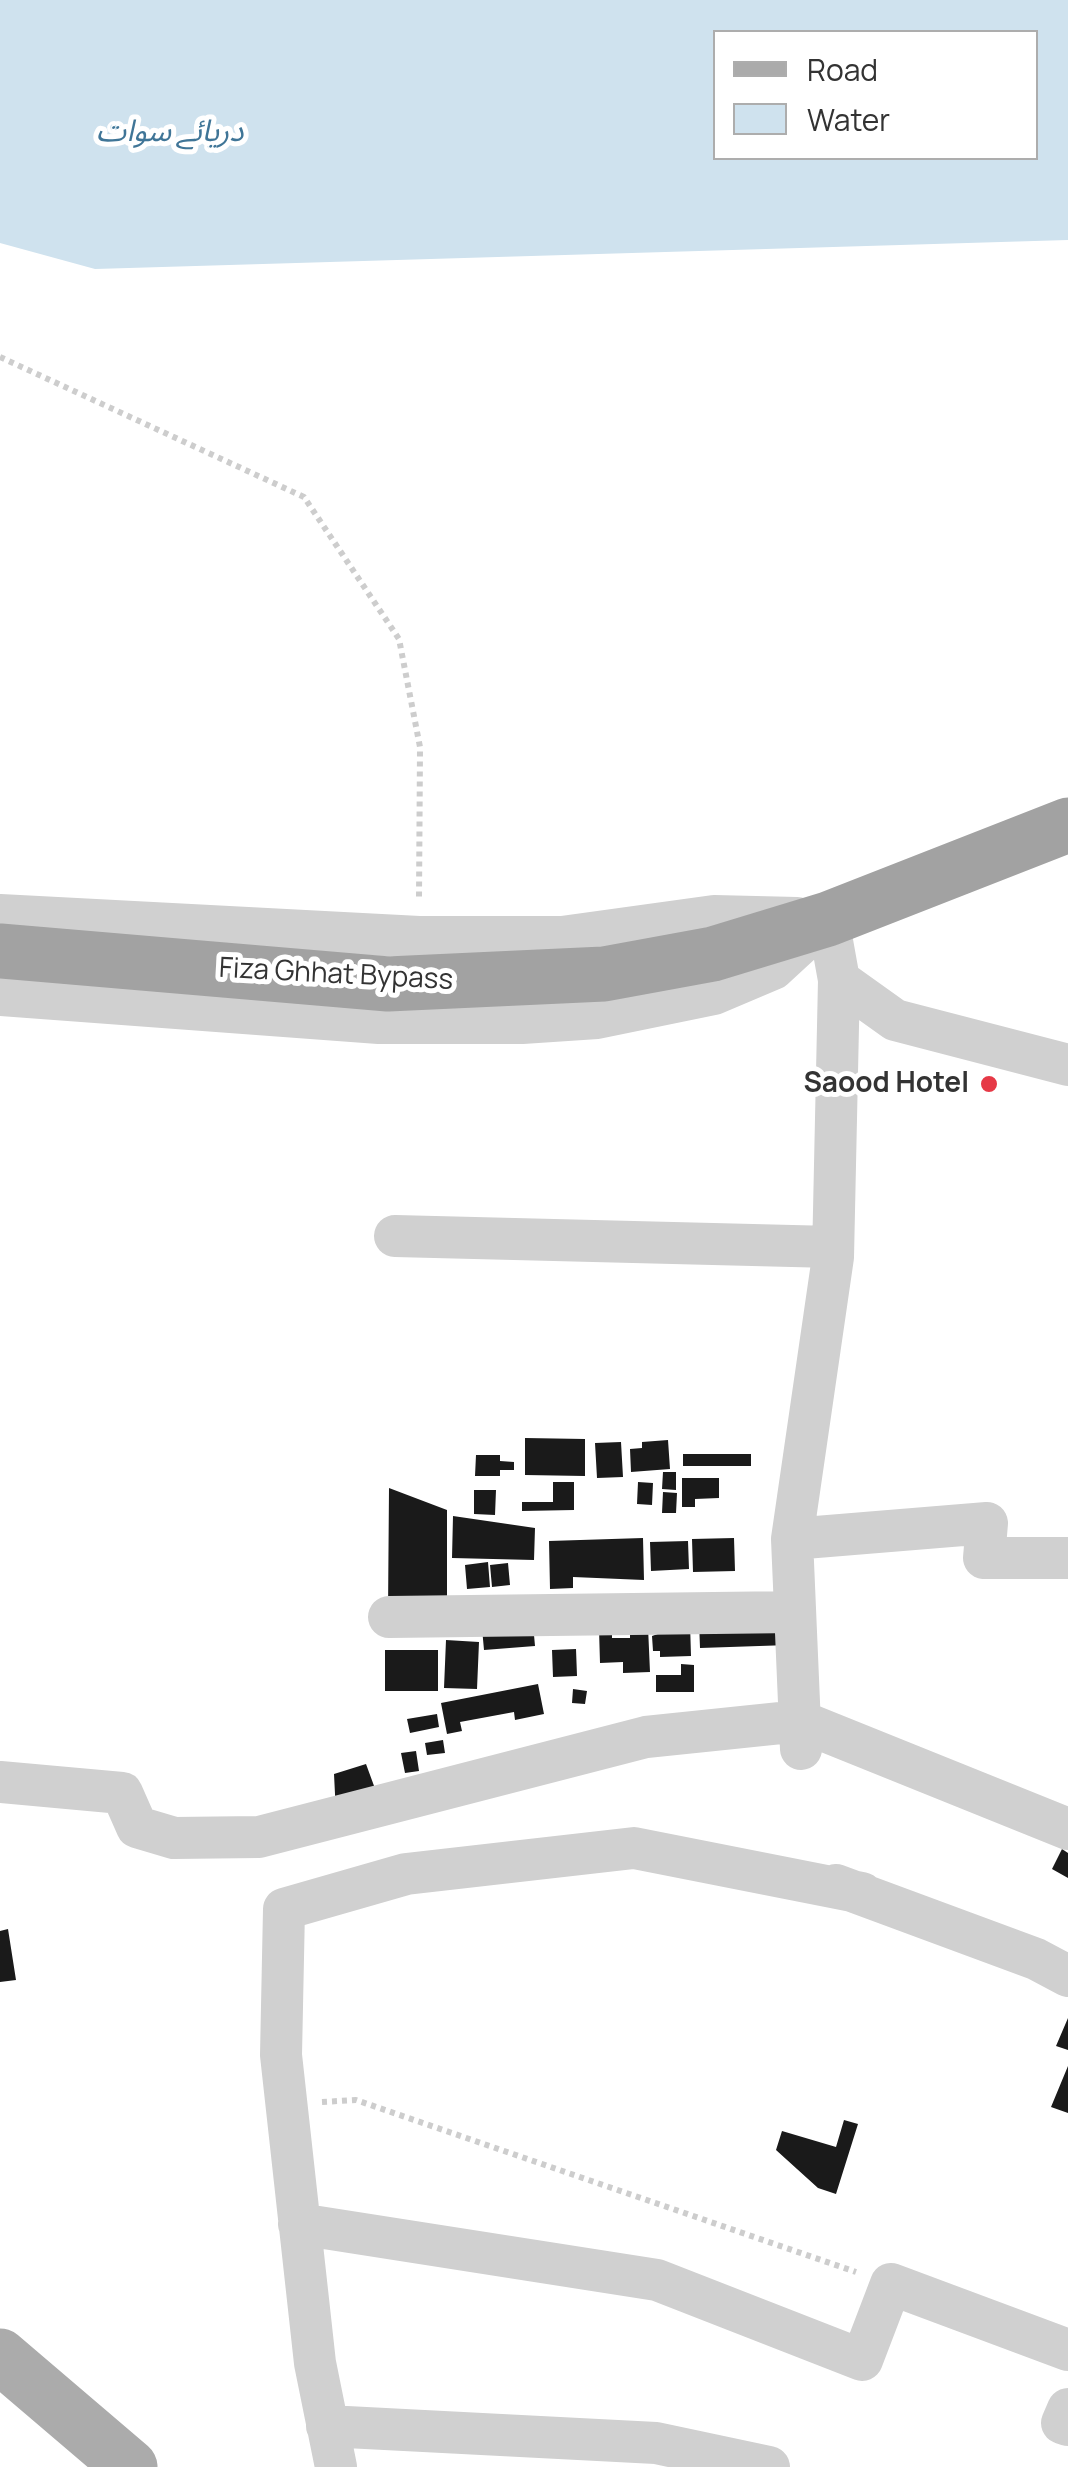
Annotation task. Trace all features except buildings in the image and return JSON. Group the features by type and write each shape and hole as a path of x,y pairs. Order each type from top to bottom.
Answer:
{"highway":[{"name":"Fiza Ghhat Bypass","path":"0,951 388,984 604,974 713,954 828,918 1068,825"}],"main road":[{"path":"0,2356 110,2461"}],"street":[{"path":"0,915 419,937 562,936 714,916 828,918"},
{"path":"800,1736 792,1540 832,1247 839,980 828,918"},
{"path":"0,995 379,1022 522,1023 597,1018 714,994 773,970 828,918"},
{"path":"839,980 895,1020 1068,1066"},
{"path":"396,1236 832,1247"},
{"path":"792,1540 988,1523 984,1558 1068,1558"},
{"path":"389,1617 795,1612"},
{"path":"0,1782 122,1794 136,1827 174,1838 259,1837 646,1738 800,1736 1068,1829"},
{"path":"769,2467 656,2443 332,2446 315,2364 280,2055 284,1909 406,1874 634,1848 849,1889 1036,1959 1068,1976"},
{"path":"299,2224 657,2280 862,2360 891,2284 1068,2350"},
{"path":"1068,2409 1062,2424 1068,2425"}],"path":[{"path":"0,358 304,497 398,639 420,747 419,937"},
{"path":"286,2104 356,2100 891,2284"}],"water":[{"name":"دریائے سوات","path":"0,0 1068,0 1068,240 95,269 0,243"}],"place":[{"name":"Saood Hotel","path":"989,1084"}]}
